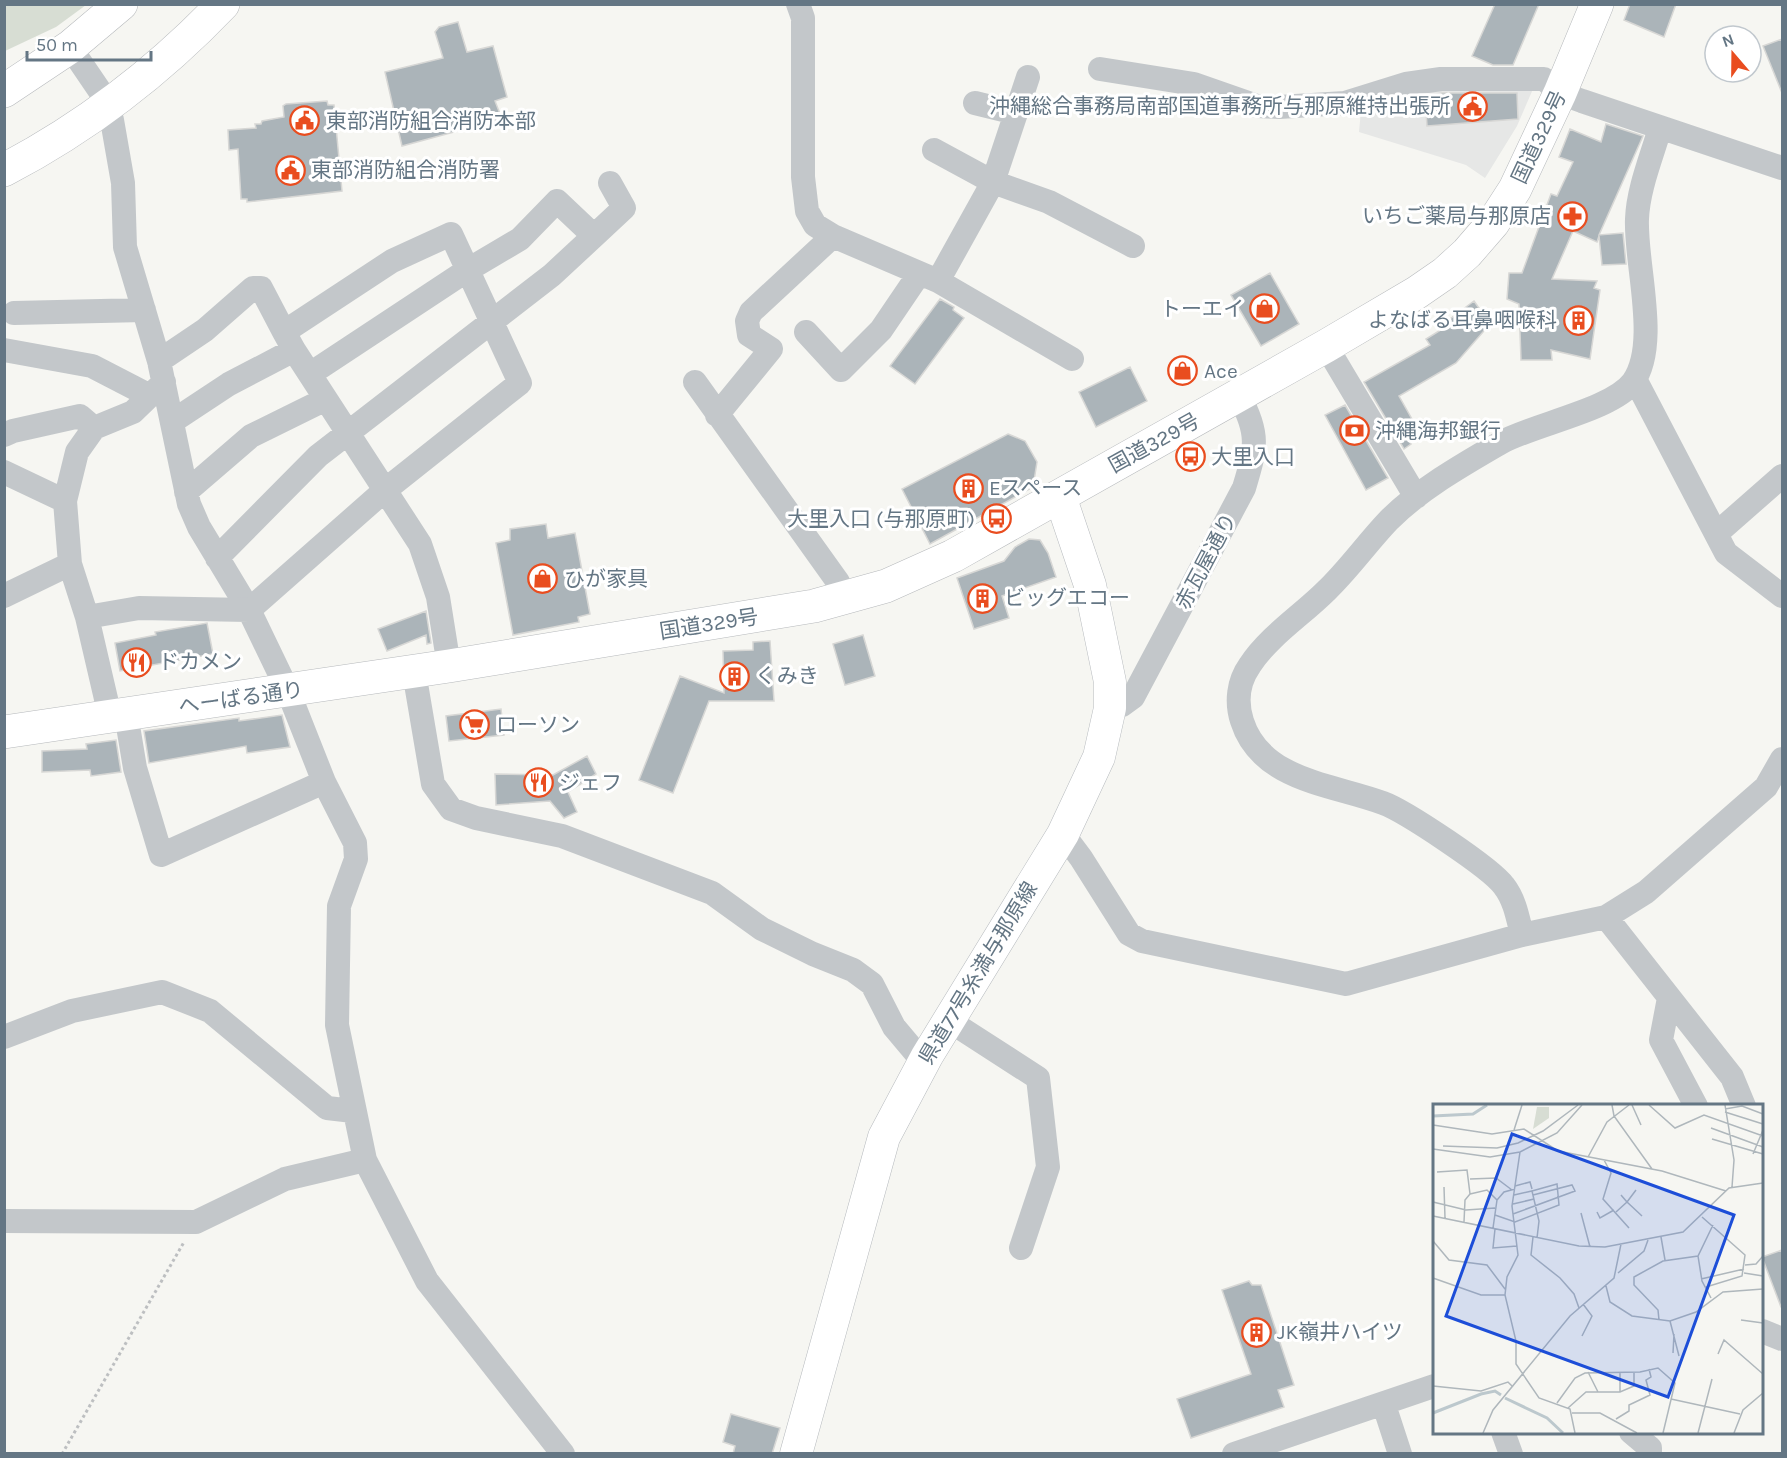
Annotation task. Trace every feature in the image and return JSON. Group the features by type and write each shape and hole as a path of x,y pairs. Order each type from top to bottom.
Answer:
{"highway":[{"path":"4,91 70,47 121,4"},
{"path":"4,170 74,129 107,106 158,67 223,4"},
{"name":"国道329号","path":"463,664 765,615 845,599 886,586 953,556 1326,346 1416,293 1467,253 1493,223 1515,189 1560,93 1597,4"},
{"name":"へーばる通り","path":"4,732 463,664"}],"main road":[{"name":"県道77号糸満与那原線","path":"796,1454 884,1137 948,1020 1063,834 1099,757 1110,708 1103,643 1090,585 1060,496"}],"street":[{"path":"798,4 803,18 801,135 807,210 815,225 833,236 928,278 1072,359"},
{"path":"70,47 107,106 123,183 125,247 144,310 158,380 173,421 186,492 199,527 249,610 288,691 324,782 355,843 356,859 339,906 337,1025 365,1160 427,1281 563,1454"},
{"path":"1100,69 1194,84 1257,106 1345,103 1406,84 1442,79 1544,79 1560,93 1782,168"},
{"path":"806,332 841,370 928,278 993,182 1028,77"},
{"path":"975,103 1016,113"},
{"path":"1522,936 1513,901 1504,884 1489,871 1409,816 1386,804 1293,775 1260,755 1241,720 1238,697 1250,665 1327,590 1387,522 1416,497 1504,441 1618,397 1635,379 1645,350 1636,218 1660,128"},
{"path":"934,150 993,182 1049,202 1133,246"},
{"path":"217,558 318,456 346,432 552,275 624,208 610,183"},
{"path":"310,374 466,271 520,239 557,201 594,236"},
{"path":"87,617 139,608 249,610 384,491 519,382 466,271 451,234 392,261 289,341 173,421"},
{"path":"717,415 771,349 749,335 747,321 751,312 833,236"},
{"path":"324,782 161,855 70,564 65,501 77,452 94,428 133,412 158,380 205,330 253,288 261,288 324,400 420,544 463,664"},
{"path":"14,313 144,310"},
{"path":"1326,346 1416,497"},
{"path":"4,351 158,380"},
{"path":"1635,379 1659,419 1726,553 1778,583"},
{"path":"695,382 838,582 845,599"},
{"name":"赤瓦屋通り","path":"1110,708 1122,705 1133,697 1244,488 1251,465 1254,433 1252,419 1239,396"},
{"path":"186,492 251,436 324,400"},
{"path":"4,435 13,430 80,416 94,428"},
{"path":"4,472 65,501"},
{"path":"1716,534 1782,476"},
{"path":"4,596 70,564"},
{"path":"414,672 433,784 451,809 476,818 562,836 712,893 762,929 813,954 853,970 872,984 894,1027 915,1052 927,1056"},
{"path":"1063,834 1081,858 1128,934 1142,940 1323,981 1346,984 1522,936 1606,917 1646,892 1766,787 1782,759"},
{"path":"1606,917 1732,1077 1743,1104"},
{"path":"4,1037 72,1011 162,992 210,1011 327,1108 353,1111"},
{"path":"1669,998 1661,1040 1695,1104"},
{"path":"948,1020 1038,1078 1048,1167 1021,1248"},
{"path":"4,1221 196,1222 285,1179 365,1160"},
{"path":"1763,1332 1782,1339"},
{"path":"1234,1454 1433,1386"},
{"path":"1383,1405 1400,1454"},
{"path":"1504,1434 1511,1454"},
{"path":"1633,1434 1650,1448 1650,1454"}],"path":[{"path":"62,1454 196,1222"}],"shaded area":[{"path":"4,5 86,5 56,27 5,51"},
{"path":"1424,89 1533,89 1517,126 1485,178 1466,165 1359,132 1361,110"}],"building":[{"path":"1495,4 1539,4 1513,65 1493,65 1472,56"},
{"path":"1630,4 1676,4 1664,37 1624,20"},
{"path":"458,22 467,52 493,46 507,97 495,101 502,119 402,146 385,72 443,58 435,32 439,27"},
{"path":"1782,39 1782,93 1763,46"},
{"name":"沖縄総合事務局南部国道事務所与那原維持出張所","path":"1442,93 1517,93 1518,119 1427,126 1425,96"},
{"name":"東部消防組合消防署","path":"327,101 328,105 334,105 342,191 247,202 247,199 241,199 238,149 229,150 228,130 256,128 255,124 261,124 262,121 284,117 283,106 286,104"},
{"path":"1606,124 1643,136 1599,235 1623,233 1626,264 1602,265 1599,236 1597,242 1573,231 1552,279 1597,281 1594,288 1600,290 1590,359 1551,350 1552,360 1521,360 1519,304 1507,299 1509,273 1522,273 1551,194 1557,196 1573,162 1559,157 1570,129 1601,142"},
{"name":"トーエイ","path":"1270,273 1299,324 1261,346 1231,295"},
{"path":"940,299 954,307 953,310 964,318 915,384 890,366"},
{"path":"1474,301 1490,324 1456,363 1399,396 1417,428 1405,434 1411,444 1404,449 1364,382 1430,345 1426,339 1444,328 1442,325"},
{"path":"1130,367 1147,401 1096,427 1079,392"},
{"path":"1345,405 1388,478 1366,490 1325,415"},
{"name":"Eスペース","path":"1008,434 1025,441 1037,462 1033,487 930,544 902,489"},
{"name":"ひが家具","path":"546,524 548,538 575,533 590,614 578,617 579,622 513,635 496,543 510,540 510,529"},
{"path":"1029,539 1040,540 1048,553 1056,577 1002,596 1009,618 974,629 957,578 1004,561 1015,547"},
{"path":"426,611 431,643 427,644 426,635 387,651 378,629"},
{"path":"207,623 213,654 120,671 115,643 156,635 155,632"},
{"path":"863,635 875,676 845,685 833,644"},
{"path":"770,641 774,701 709,701 673,793 639,780 680,676 724,693 723,651 753,650 753,642"},
{"name":"ローソン","path":"501,709 504,735 449,741 446,716"},
{"path":"282,715 290,747 247,753 246,746 149,763 144,731 239,718 239,721"},
{"path":"116,740 121,772 91,776 90,770 42,772 42,751 87,749 86,744"},
{"name":"ジェフ","path":"587,756 596,774 568,792 577,812 564,818 550,801 496,805 495,774 553,775"},
{"path":"1782,1250 1782,1307 1763,1260 1763,1257"},
{"name":"JK嶺井ハイツ","path":"1249,1281 1252,1285 1261,1285 1294,1385 1278,1390 1284,1407 1191,1438 1177,1399 1251,1374 1222,1290"},
{"path":"731,1414 780,1428 772,1454 733,1454 735,1446 723,1442"}],"place":[{"name":"沖縄総合事務局南部国道事務所与那原維持出張所","path":"1472,106"},
{"name":"東部消防組合消防本部","path":"305,121"},
{"name":"東部消防組合消防署","path":"290,170"},
{"name":"いちご薬局与那原店","path":"1572,216"},
{"name":"トーエイ","path":"1265,309"},
{"name":"よなばる耳鼻咽喉科","path":"1578,320"},
{"name":"Ace","path":"1183,371"},
{"name":"沖縄海邦銀行","path":"1354,431"},
{"name":"大里入口","path":"1190,457"},
{"name":"Eスペース","path":"968,488"},
{"name":"大里入口 (与那原町)","path":"996,519"},
{"name":"ひが家具","path":"543,579"},
{"name":"ビッグエコー","path":"983,598"},
{"name":"ドカメン","path":"137,662"},
{"name":"くみき","path":"734,676"},
{"name":"ローソン","path":"475,725"},
{"name":"ジェフ","path":"538,783"},
{"name":"JK嶺井ハイツ","path":"1256,1332"}]}
